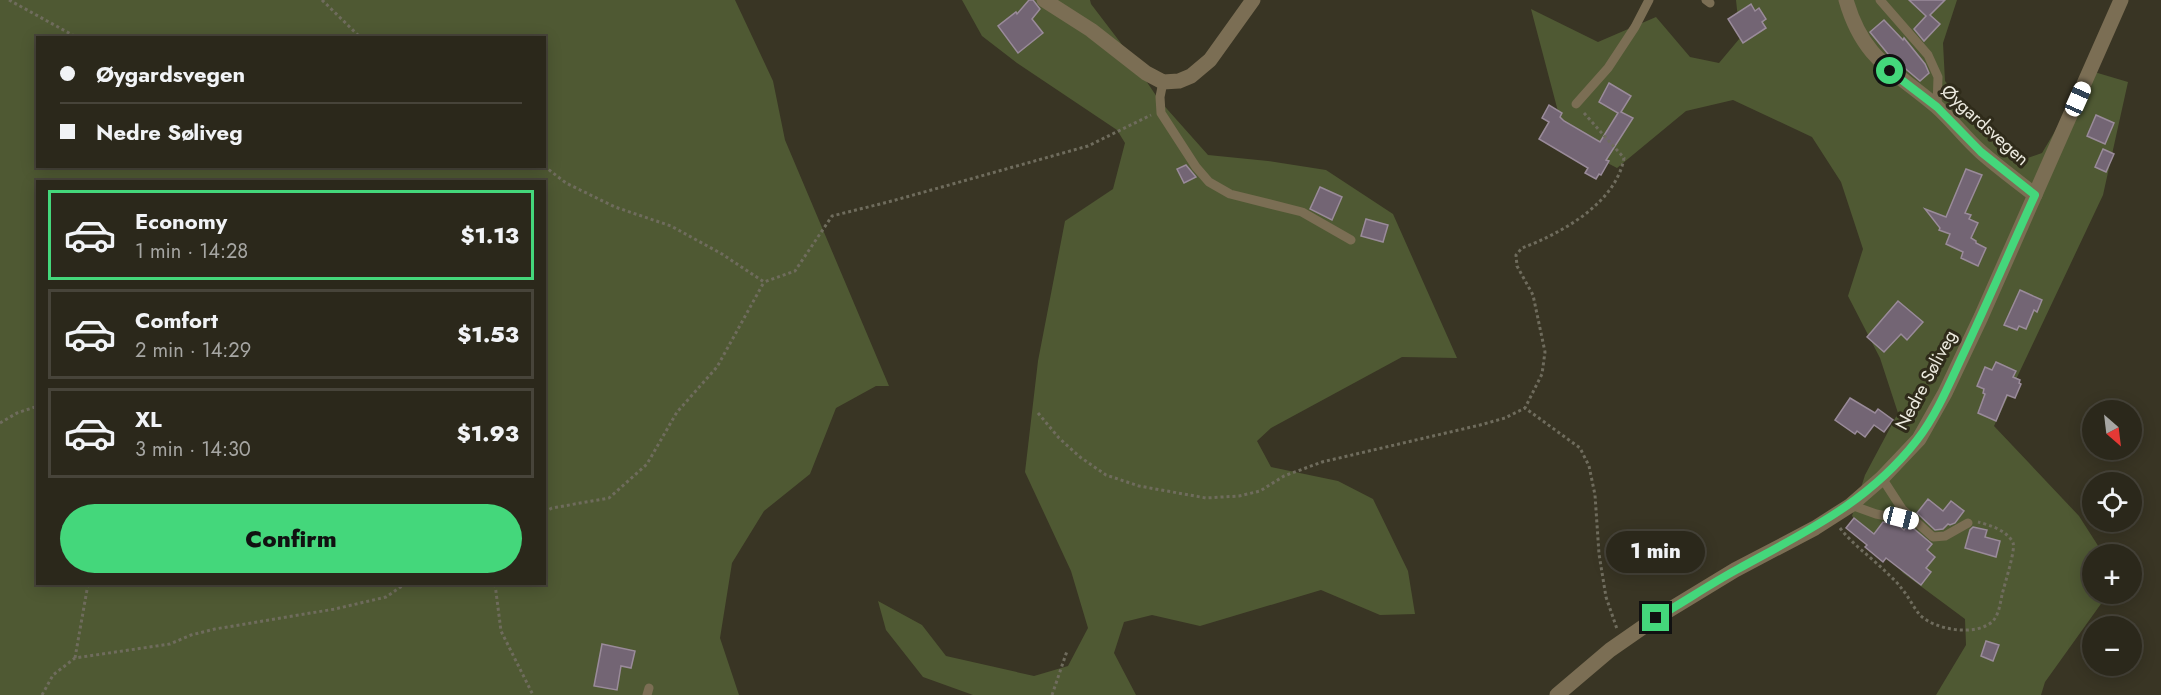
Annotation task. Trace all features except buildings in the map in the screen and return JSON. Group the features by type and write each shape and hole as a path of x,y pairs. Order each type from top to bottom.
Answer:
{"street":[{"path":"1044,0 1091,30 1146,74 1163,82 1179,81 1191,76 1210,60 1253,0"},
{"name":"Øygardsvegen","path":"1846,0 1852,22 1864,44 1890,71 1937,107 1981,152 2035,195"},
{"name":"Nedre Søliveg","path":"1557,695 1656,618 1851,504 1882,478 1918,439 1945,393 1981,317 2121,0"}],"lane":[{"path":"1576,104 1608,68 1635,27 1649,0"},
{"path":"1880,0 1928,54 1938,77 1937,107"},
{"path":"1163,82 1160,97 1161,111 1196,167 1209,182 1230,194 1302,212 1351,240"},
{"path":"1882,478 1897,503 1915,522 1936,538 1945,536 1968,523"},
{"path":"1851,504 1876,514 1915,522"}],"path":[{"path":"9,0 74,36"},
{"path":"322,0 358,36"},
{"path":"1038,413 1066,444 1107,475 1139,486 1206,498 1239,496 1260,491 1284,476 1322,462 1480,425 1505,418 1525,408 1542,374 1545,352 1533,295 1517,266 1516,255 1522,248 1572,225 1611,189 1621,173 1624,158 1576,104"},
{"path":"546,511 609,498 647,464 677,412 717,367 764,282 795,271 832,216 1088,146 1161,111"},
{"path":"546,168 566,183 615,207 671,226 722,254 764,282"},
{"path":"0,423 17,413 36,407"},
{"path":"1525,408 1580,448 1589,466 1595,495 1599,554 1606,597 1612,620 1623,642"},
{"path":"1832,517 1854,543 1902,588 1920,615 1931,623 1956,630 1980,628 1993,621 1998,611 2014,548 2011,539 1998,529 1979,522 1968,523"},
{"path":"75,658 88,585"},
{"path":"42,695 53,675 75,658 170,644 191,635 215,629 335,609 386,597 404,585"},
{"path":"495,585 501,631 533,695"},
{"path":"1052,695 1067,651"}],"green space":[{"path":"0,0 735,0 773,81 785,140 889,386 876,386 836,408 810,474 764,511 732,563 720,638 739,695 0,695"},
{"path":"962,0 1090,0 1159,100 1208,155 1326,170 1393,214 1457,358 1402,357 1271,428 1257,441 1271,467 1338,481 1373,499 1408,571 1415,614 1380,615 1321,590 1200,626 1152,615 1124,622 1114,653 1136,695 973,695 923,677 886,630 878,601 922,625 946,656 1034,676 1068,666 1088,628 1071,571 1025,472 1038,361 1065,221 1113,189 1125,143 1117,130 1017,63 982,36"},
{"path":"1736,0 1957,0 1943,43 1945,81 2014,163 2042,153 2091,71 2128,82 2103,195 1994,426 2079,516 2082,521 2082,532 2089,532 2097,544 2082,544 2082,604 2101,604 2092,616 2082,616 2082,630 2045,682 2041,695 1936,695 1966,645 1965,619 1903,573 1852,516 1865,475 1898,413 1880,358 1848,296 1863,249 1841,182 1812,137 1733,100 1686,111 1617,168 1592,155 1560,119 1531,9 1598,42 1656,17 1690,57 1719,63 1740,38"}],"route":[{"path":"1656,618 1735,570 1815,528 1851,504 1882,478 1909,450 1945,393 2035,195 1981,152 1937,107 1890,71"}]}
